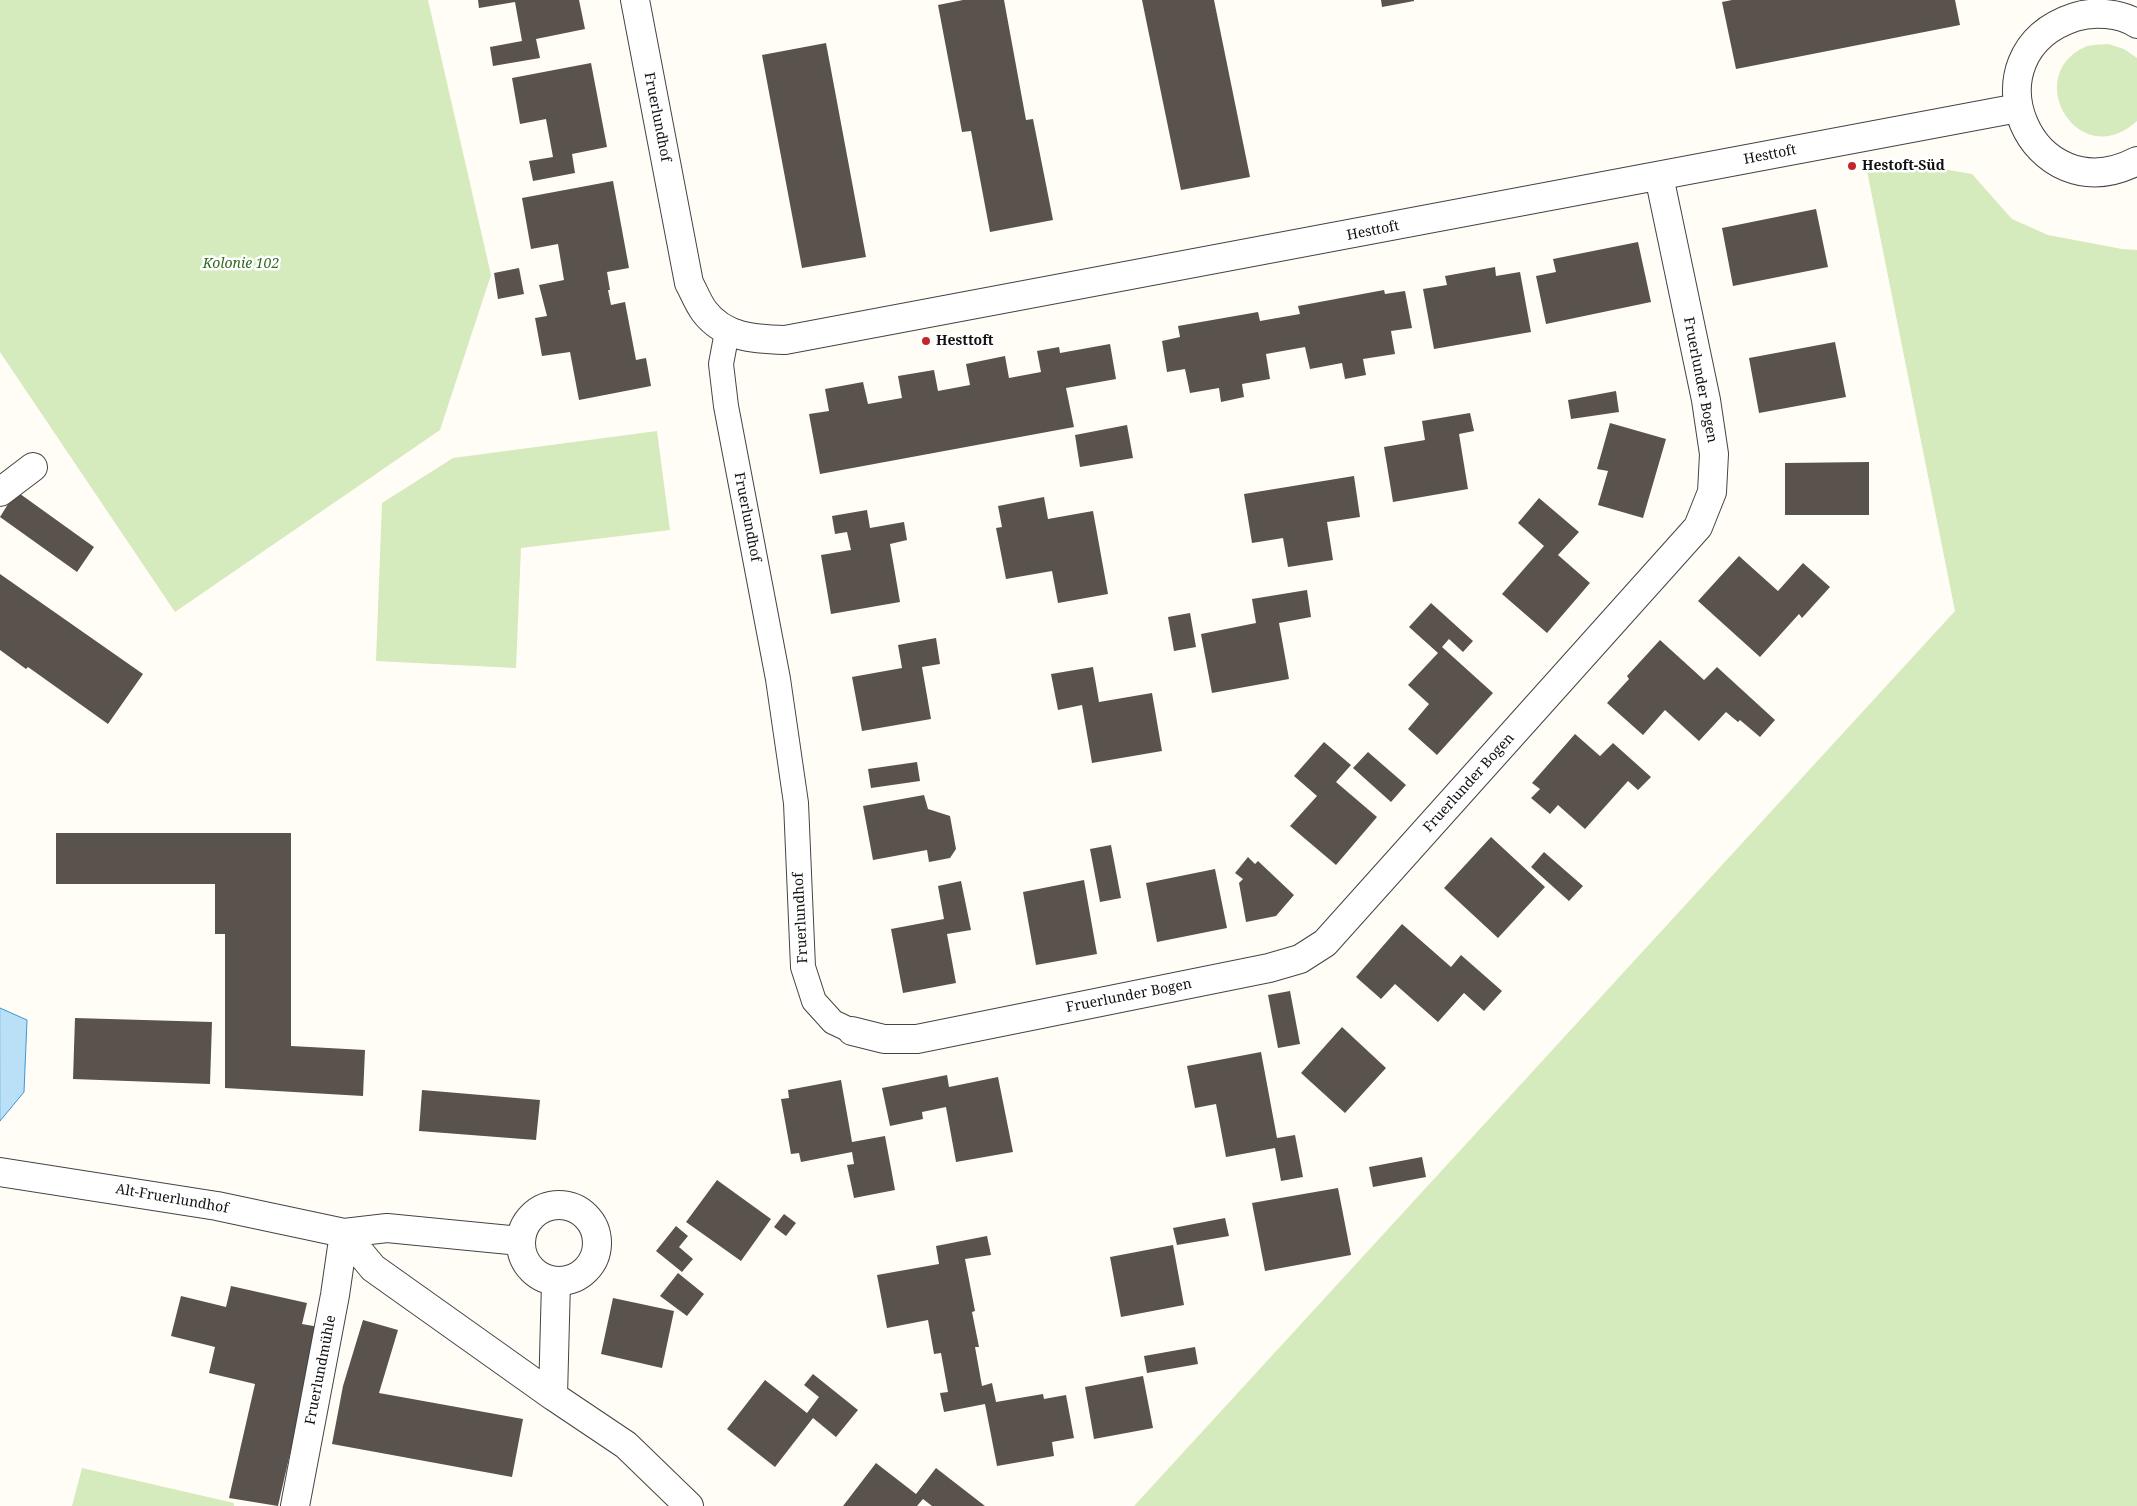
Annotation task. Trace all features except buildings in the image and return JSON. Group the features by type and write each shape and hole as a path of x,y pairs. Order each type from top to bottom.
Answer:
{"street":[{"name":"Fruerlundhof","path":"635,0 689,283 704,311 727,332"},
{"path":"2137,24 2109,14 2080,7 2038,38 2024,58 2017,83 2018,108 2026,132 2042,152 2063,165 2087,172 2112,171 2137,161"},
{"name":"Hesttoft","path":"727,332 754,339 785,340 2018,108"},
{"name":"Fruerlunder Bogen","path":"852,1031 884,1039 917,1039 1269,968 1300,959 1326,943 1698,527 1712,492 1714,454 1706,400 1658,176"},
{"path":"0,492 33,467"},
{"name":"Alt-Fruerlundhof","path":"0,1172 217,1206 344,1233 387,1228 520,1241"},
{"path":"562,1205 576,1209 588,1218 596,1232 598,1247 593,1261 584,1273 571,1280 556,1282 541,1278 529,1269 522,1255 520,1241 524,1226 533,1214 547,1207 562,1205"},
{"path":"344,1233 373,1268 553,1396 626,1445 689,1506"},
{"name":"Fruerlundmühle","path":"295,1506 335,1295 344,1233"},
{"path":"553,1396 556,1282"}],"lane":[{"name":"Fruerlundhof","path":"727,332 721,364 726,406 778,679 796,803 804,967 814,1001 833,1022 852,1031"}],"green space":[{"name":"Kolonie 102","path":"0,0 428,0 491,275 440,430 175,612 0,352"},
{"path":"2108,44 2124,49 2137,58 2137,121 2115,134 2095,136 2078,129 2065,115 2058,97 2058,78 2066,61 2085,47"},
{"path":"1931,167 1972,174 2012,219 2048,235 2122,249 2137,250 2137,1506 1134,1506 1955,611 1867,171"},
{"path":"657,431 670,530 521,548 516,668 376,661 382,503 453,458"},
{"path":"82,1468 234,1503 234,1506 72,1506"}],"water":[{"path":"0,1008 27,1020 24,1092 0,1121"}],"place":[{"name":"Hestoft-Süd","path":"1852,166"},
{"name":"Hesttoft","path":"926,341"}]}
